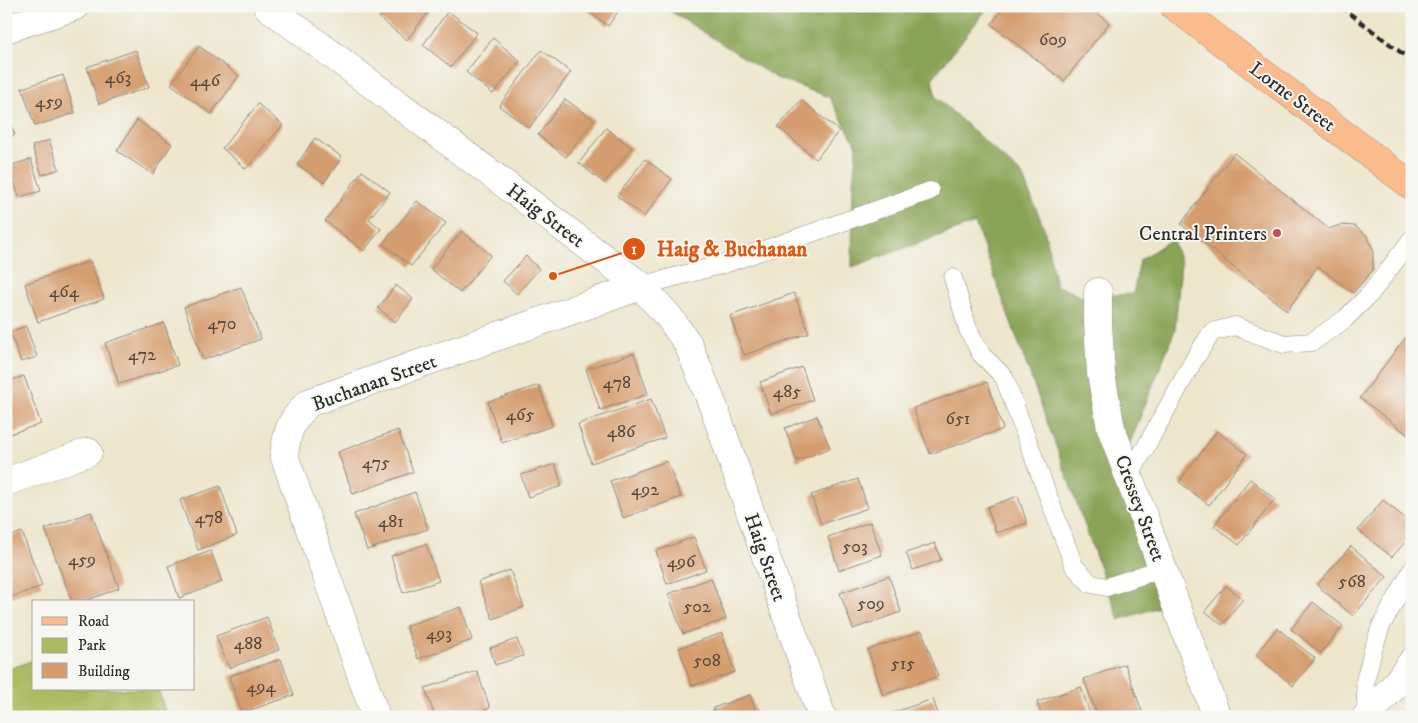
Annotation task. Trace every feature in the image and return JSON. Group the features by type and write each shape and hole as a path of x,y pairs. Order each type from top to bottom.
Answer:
{"main road":[{"name":"Lorne Street","path":"1174,6 1412,186"}],"street":[{"path":"6,29 76,6"},
{"name":"Haig Street","path":"267,6 641,286 668,317 688,344 714,408 822,717"},
{"name":"Buchanan Street","path":"376,717 284,455 287,435 293,420 308,403 641,286"},
{"name":"Cressey Street","path":"1098,292 1100,374 1111,428 1217,717"},
{"path":"6,482 88,452"},
{"path":"1366,716 1395,685 1412,662"}],"lane":[{"path":"641,286 727,263 930,191"},
{"path":"1130,478 1195,358 1212,332 1235,326 1284,344 1312,342 1345,319 1370,294 1412,239"},
{"path":"953,278 968,329 981,354 1004,377 1074,566 1091,584 1107,587 1163,568"},
{"path":"1366,716 1366,681 1373,650 1381,626 1412,570"}],"green space":[{"path":"665,6 989,6 932,79 936,97 1022,175 1044,228 1056,285 1082,297 1133,294 1140,260 1172,239 1181,263 1175,330 1124,458 1177,601 1119,620 975,223 852,267 853,182 857,146 829,97 776,78"},
{"path":"32,661 32,690 158,690 167,717 6,717 6,670"}],"building":[{"path":"388,6 433,6 407,40 379,18"},
{"path":"590,6 622,6 608,26 587,10"},
{"path":"1005,6 1088,6 1109,23 1064,81 991,24"},
{"path":"448,11 477,33 451,67 423,45"},
{"path":"493,38 520,61 493,94 466,72"},
{"path":"199,46 239,76 211,114 171,84"},
{"path":"136,50 149,87 99,104 87,67"},
{"path":"541,50 571,72 529,128 499,106"},
{"path":"63,75 75,113 35,126 22,88"},
{"path":"565,99 594,120 566,157 538,135"},
{"path":"801,100 839,131 816,159 778,127"},
{"path":"258,104 283,125 246,169 222,148"},
{"path":"6,114 15,135 6,138"},
{"path":"137,120 172,144 153,174 117,151"},
{"path":"606,128 632,148 604,183 579,163"},
{"path":"315,138 342,157 324,183 297,164"},
{"path":"49,140 59,169 42,175 32,146"},
{"name":"Central Printers","path":"1234,153 1329,229 1340,225 1355,226 1367,236 1373,249 1373,270 1353,293 1318,266 1287,311 1181,224"},
{"path":"31,159 41,191 19,197 9,166"},
{"path":"645,159 672,179 644,217 617,196"},
{"path":"362,171 390,192 369,219 381,229 364,251 325,221"},
{"path":"417,201 446,223 411,266 383,244"},
{"path":"462,231 491,255 460,293 431,269"},
{"path":"526,256 539,269 517,294 503,281"},
{"path":"90,261 104,299 38,322 25,284"},
{"path":"396,285 413,299 395,322 378,308"},
{"path":"241,287 261,339 203,360 184,307"},
{"path":"794,293 809,333 744,355 730,316"},
{"path":"164,323 178,365 119,384 105,343"},
{"path":"26,326 37,357 21,362 10,332"},
{"path":"1405,338 1412,343 1412,438 1360,398"},
{"path":"634,353 648,394 600,410 586,369"},
{"path":"802,367 813,400 771,414 760,382"},
{"path":"24,376 41,424 6,435 6,382"},
{"path":"987,382 1003,429 930,454 913,408"},
{"path":"539,385 552,426 502,443 488,402"},
{"path":"651,399 665,438 591,463 578,424"},
{"path":"817,416 830,448 797,461 785,428"},
{"path":"398,430 413,472 353,494 338,452"},
{"path":"1217,431 1247,454 1209,505 1179,482"},
{"path":"667,461 681,497 623,518 610,481"},
{"path":"555,464 562,486 528,497 521,475"},
{"path":"858,479 868,508 821,524 811,495"},
{"path":"1250,479 1275,499 1239,545 1214,526"},
{"path":"220,486 237,535 198,550 180,500"},
{"path":"415,492 428,529 367,550 354,514"},
{"path":"1018,496 1027,523 996,533 987,507"},
{"path":"1383,500 1412,524 1412,534 1392,557 1358,530"},
{"path":"91,512 119,588 88,600 71,600 45,529"},
{"path":"870,522 882,555 839,570 828,537"},
{"path":"22,532 42,586 6,599 6,538"},
{"path":"694,537 706,570 667,584 656,551"},
{"path":"935,543 941,560 913,570 906,553"},
{"path":"426,544 439,581 403,593 391,556"},
{"path":"1351,546 1387,577 1353,616 1317,585"},
{"path":"211,551 222,582 179,598 168,566"},
{"path":"510,570 524,607 493,619 478,582"},
{"path":"889,576 901,612 853,629 840,593"},
{"path":"711,578 726,619 683,634 668,594"},
{"path":"1226,586 1243,599 1222,625 1205,611"},
{"path":"1313,602 1343,626 1321,653 1291,629"},
{"path":"461,607 472,640 418,659 406,626"},
{"path":"267,617 279,650 229,668 216,636"},
{"path":"1277,628 1315,658 1293,686 1256,655"},
{"path":"922,631 938,676 883,695 868,650"},
{"path":"722,633 735,672 692,686 679,648"},
{"path":"517,639 523,656 495,665 490,648"},
{"path":"281,659 294,695 242,713 229,676"},
{"path":"1125,664 1144,717 1098,717 1084,679"},
{"path":"477,671 490,708 465,717 435,717 425,688"},
{"path":"1081,687 1091,717 1042,717 1037,702"},
{"path":"750,695 758,717 716,717 713,708"},
{"path":"933,699 939,717 890,717 889,714"}],"railway":[{"path":"1340,6 1412,61"}],"place":[{"name":"Central Printers","path":"1277,233"},
{"name":"Haig & Buchanan","path":"553,276"}]}
